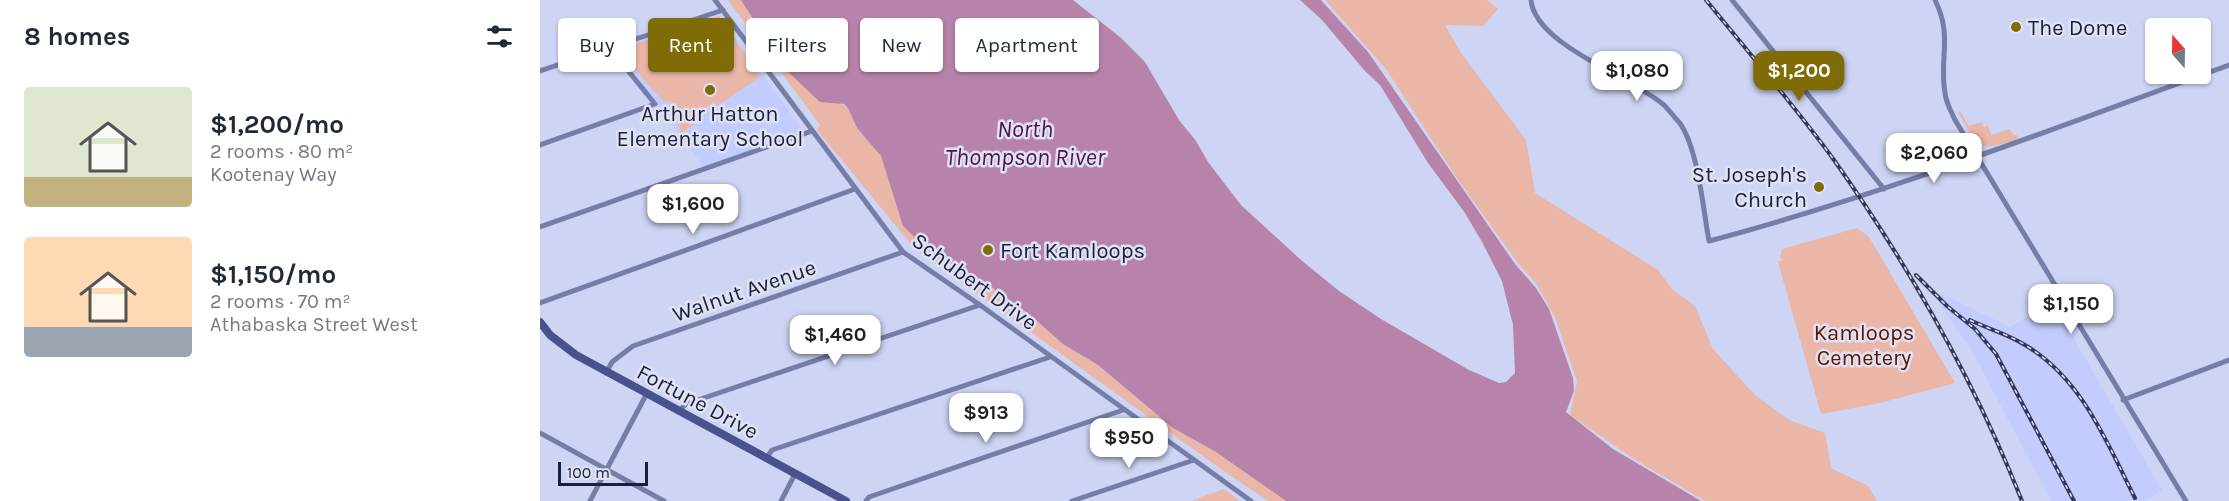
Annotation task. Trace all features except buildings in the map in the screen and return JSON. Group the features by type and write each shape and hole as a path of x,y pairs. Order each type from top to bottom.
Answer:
{"main road":[{"name":"Fortune Drive","path":"540,322 550,335 569,350 606,373 846,501"}],"street":[{"name":"Schubert Drive","path":"715,0 903,252 1251,501"},
{"path":"1531,0 1532,8 1545,29 1561,42 1663,105 1680,124 1691,144 1709,241 1794,219 1884,189 2229,65"},
{"path":"1732,0 1884,189"},
{"path":"1935,0 1945,29 1944,80 1947,105 2186,501"},
{"path":"636,38 723,10"},
{"path":"540,71 558,65"},
{"path":"540,145 655,104 629,72"},
{"path":"540,227 812,131"},
{"path":"540,303 855,189"},
{"name":"Walnut Avenue","path":"606,373 612,362 633,346 903,252"},
{"path":"678,412 686,404 980,305"},
{"path":"766,459 772,450 1050,357"},
{"path":"2123,400 2229,360"},
{"path":"590,501 646,395"},
{"path":"866,501 869,497 1123,410"},
{"path":"540,433 664,501"},
{"path":"1072,501 1194,460"},
{"path":"781,501 795,474"}],"shaded area":[{"name":"Arthur Hatton Elementary School","path":"734,36 746,53 746,72 760,72 803,130 704,167 632,72 636,72 636,42 648,39 648,72 734,72"},
{"path":"1940,293 2010,327 2052,301 2162,490 2146,501 2051,501 1970,347 1938,303"}],"green space":[{"path":"728,0 741,0 752,18 746,18 746,24"},
{"path":"1325,0 1487,0 1498,9 1483,26 1445,25 1461,53 1526,140 1535,193 1658,270 1672,289 1695,306 1713,349 1755,395 1789,420 1825,433 1831,468 1868,486 1877,501 1705,501 1634,459 1570,415 1577,381 1555,317 1537,285 1515,259 1458,180 1386,69"},
{"path":"734,38 746,56 746,72 757,72 760,77 717,106 714,102 692,117 696,123 681,134 671,101 664,102 636,70 636,44 648,40 648,72 734,72"},
{"path":"781,72 790,72 848,108 857,128 881,156 903,226 935,257 974,275 1029,314 1063,344 1098,365 1173,428 1216,452 1286,501 1268,501 915,249 817,130 820,125"},
{"path":"1960,111 1969,126 1982,122 1984,127 1988,126 1991,135 2009,129 2017,135 2018,139 1994,146 1980,145 1970,134 1958,112"},
{"name":"Kamloops Cemetery","path":"1857,228 1869,237 1955,383 1880,403 1821,414 1778,262 1783,260 1780,257 1782,249"},
{"path":"1224,489 1240,501 1191,501"}],"water":[{"name":"North Thompson River","path":"741,0 1073,0 1096,18 955,18 955,72 1099,72 1099,20 1120,37 1145,62 1179,120 1241,205 1301,260 1339,291 1381,319 1469,370 1499,383 1506,382 1515,373 1513,325 1502,281 1465,213 1428,163 1380,85 1365,71 1322,20 1300,0 1321,0 1368,52 1515,264 1536,288 1549,309 1573,378 1574,391 1566,412 1613,449 1701,501 1286,501 1216,452 1173,428 1098,365 1063,344 1029,314 974,275 935,257 903,226 881,156 857,128 848,108 844,104 820,102 788,72 848,72 848,18 752,18"}],"railway":[{"path":"1706,0 1819,140 1888,241 1961,368 2022,501"},
{"path":"1916,275 1947,306 1975,329 1996,354 2074,501"},
{"path":"1970,320 2025,345 2062,375 2090,413 2135,498"}],"place":[{"name":"The Dome","path":"2016,27"},
{"name":"Arthur Hatton Elementary School","path":"710,90"},
{"name":"St. Joseph's Church","path":"1819,187"},
{"name":"Fort Kamloops","path":"988,250"}]}
